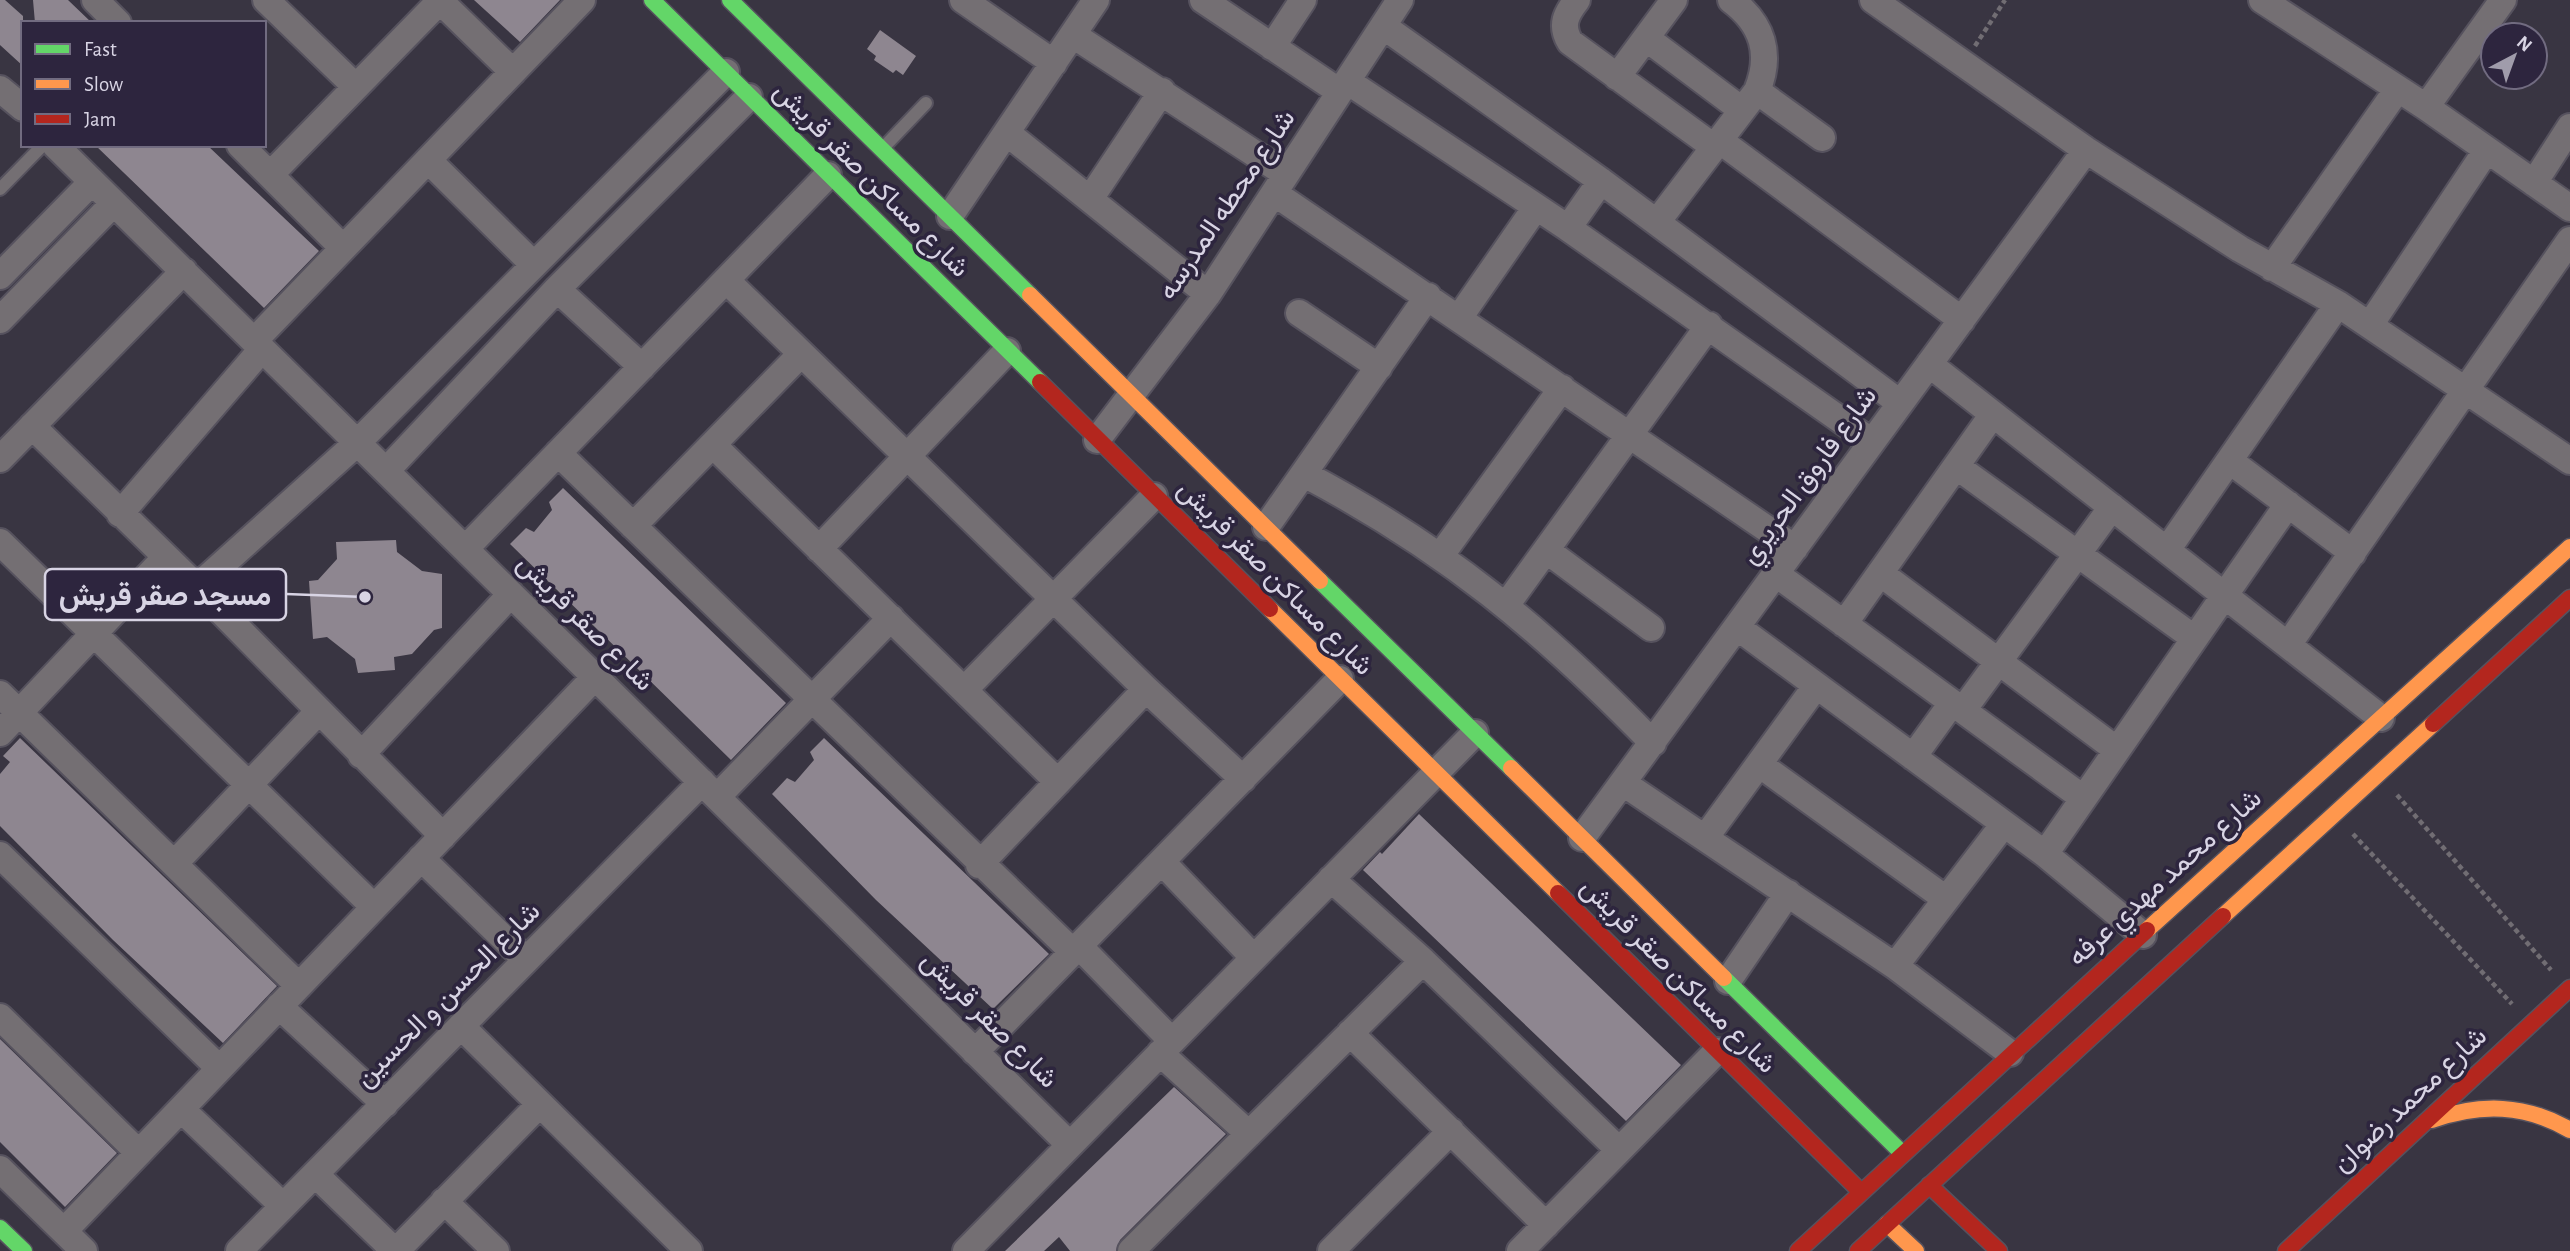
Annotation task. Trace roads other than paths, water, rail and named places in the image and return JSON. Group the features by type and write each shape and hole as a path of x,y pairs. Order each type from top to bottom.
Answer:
{"street":[{"path":"266,0 356,87"},
{"path":"270,175 440,0 513,72"},
{"path":"120,513 258,345 343,248 582,0"},
{"name":"شارع مساكن صقر قريش","path":"652,0 1861,1192"},
{"name":"شارع مساكن صقر قريش","path":"730,0 757,10 882,149 1903,1154"},
{"path":"963,0 1054,63"},
{"path":"950,216 1096,0"},
{"path":"1203,0 1272,47 1343,87 1568,228 1872,442"},
{"path":"1272,47 1303,0"},
{"name":"شارع محطه المدرسه","path":"1097,440 1208,294 1400,0"},
{"path":"1577,0 1566,17 1565,34 1570,42 1617,77 1717,143 1962,320"},
{"path":"1617,77 1674,0"},
{"path":"1657,222 1750,101 1765,63 1765,48 1753,20 1731,0"},
{"path":"2262,0 2297,10 2397,90 2426,107 2570,208"},
{"path":"2426,107 2503,0"},
{"path":"1889,5 1963,64 2085,150 2272,268 2339,304 2570,461"},
{"path":"1383,26 1601,181 1900,403"},
{"path":"1073,34 1162,91 1428,296 1794,548"},
{"path":"1646,38 1750,101 1822,138"},
{"path":"197,587 358,443 726,72"},
{"path":"0,89 21,106"},
{"path":"2272,268 2397,90"},
{"path":"1090,199 1162,91"},
{"path":"386,471 557,289 750,97"},
{"path":"2534,183 2570,127"},
{"path":"1007,133 1208,294"},
{"name":"شارع صقر قريش","path":"57,147 1070,1145"},
{"path":"242,147 343,248"},
{"name":"شارع فاروق الحريري","path":"1582,838 2085,150"},
{"path":"2370,325 2486,151"},
{"path":"428,160 534,265"},
{"path":"465,549 828,175"},
{"path":"1568,228 1601,181"},
{"path":"0,276 92,182"},
{"path":"0,320 114,203"},
{"path":"1459,318 1536,207"},
{"path":"2288,645 2570,240"},
{"path":"4,447 32,426 184,271"},
{"path":"726,280 1146,689 1243,779"},
{"path":"557,289 642,367"},
{"path":"1266,527 1428,296"},
{"path":"2167,550 2339,304"},
{"path":"1299,313 1379,367"},
{"path":"1507,604 1709,325"},
{"path":"819,549 1007,351"},
{"path":"633,526 802,354"},
{"path":"1929,364 2381,718"},
{"path":"1441,555 1562,388"},
{"path":"1844,624 1993,414"},
{"path":"32,426 197,587 443,836"},
{"path":"713,445 1058,782"},
{"path":"558,453 979,865 1076,949 1248,1134"},
{"path":"2230,461 2353,553"},
{"path":"1956,466 2194,638"},
{"path":"1304,474 1363,505 1441,555 1507,604 1555,646 1653,743"},
{"path":"964,690 1154,496"},
{"path":"2045,854 2288,504"},
{"path":"1913,757 1999,662 2112,507"},
{"path":"0,542 374,907"},
{"name":"شارع محمد مهدي عرفه","path":"1798,1251 1903,1154 2021,1061 2053,1015 2570,547"},
{"path":"1546,550 1651,628"},
{"path":"0,733 165,558"},
{"path":"1880,573 2117,750"},
{"path":"1776,574 2083,798"},
{"path":"361,755 511,594"},
{"path":"1858,1251 2570,598"},
{"name":"شارع الحسن و الحسين","path":"239,1251 526,960 811,701 891,618"},
{"path":"1737,627 2045,854 2143,935"},
{"path":"64,1231 595,677"},
{"path":"975,1052 1340,679"},
{"path":"1705,838 1816,686"},
{"path":"979,865 1146,689"},
{"path":"0,694 299,986"},
{"path":"174,864 318,712"},
{"path":"965,1251 1475,733"},
{"path":"1759,764 1946,899"},
{"path":"1623,783 1895,966 2021,1061 2031,1085 2029,1093"},
{"path":"1895,966 2004,824"},
{"path":"0,855 219,1068"},
{"path":"421,858 526,960"},
{"path":"1161,862 1254,958"},
{"path":"1331,879 1423,961 1619,1150"},
{"path":"1728,981 1788,894"},
{"path":"1138,1249 1248,1134 1423,961"},
{"name":"شارع محمد رضوان","path":"2286,1251 2569,989"},
{"path":"279,1006 385,1104"},
{"path":"2053,1015 2053,1040 2072,1055"},
{"path":"0,1017 139,1153"},
{"path":"461,1026 689,1251"},
{"path":"1350,1032 1451,1131 1534,1242 1619,1150 1717,1051"},
{"path":"315,1174 396,1251 540,1104"},
{"path":"2424,1124 2456,1110 2490,1106 2523,1109 2555,1120 2570,1130"},
{"path":"181,1109 283,1206"},
{"path":"1331,1251 1451,1131"},
{"path":"0,1169 84,1251"},
{"path":"1929,1185 1999,1251"},
{"path":"444,1201 496,1251"},
{"path":"1887,1224 1916,1251"},
{"path":"0,1228 24,1251"}],"lane":[{"path":"882,149 926,103"},
{"path":"0,189 41,147"}],"place":[{"name":"مسجد صقر قريش","path":"365,597"}]}
